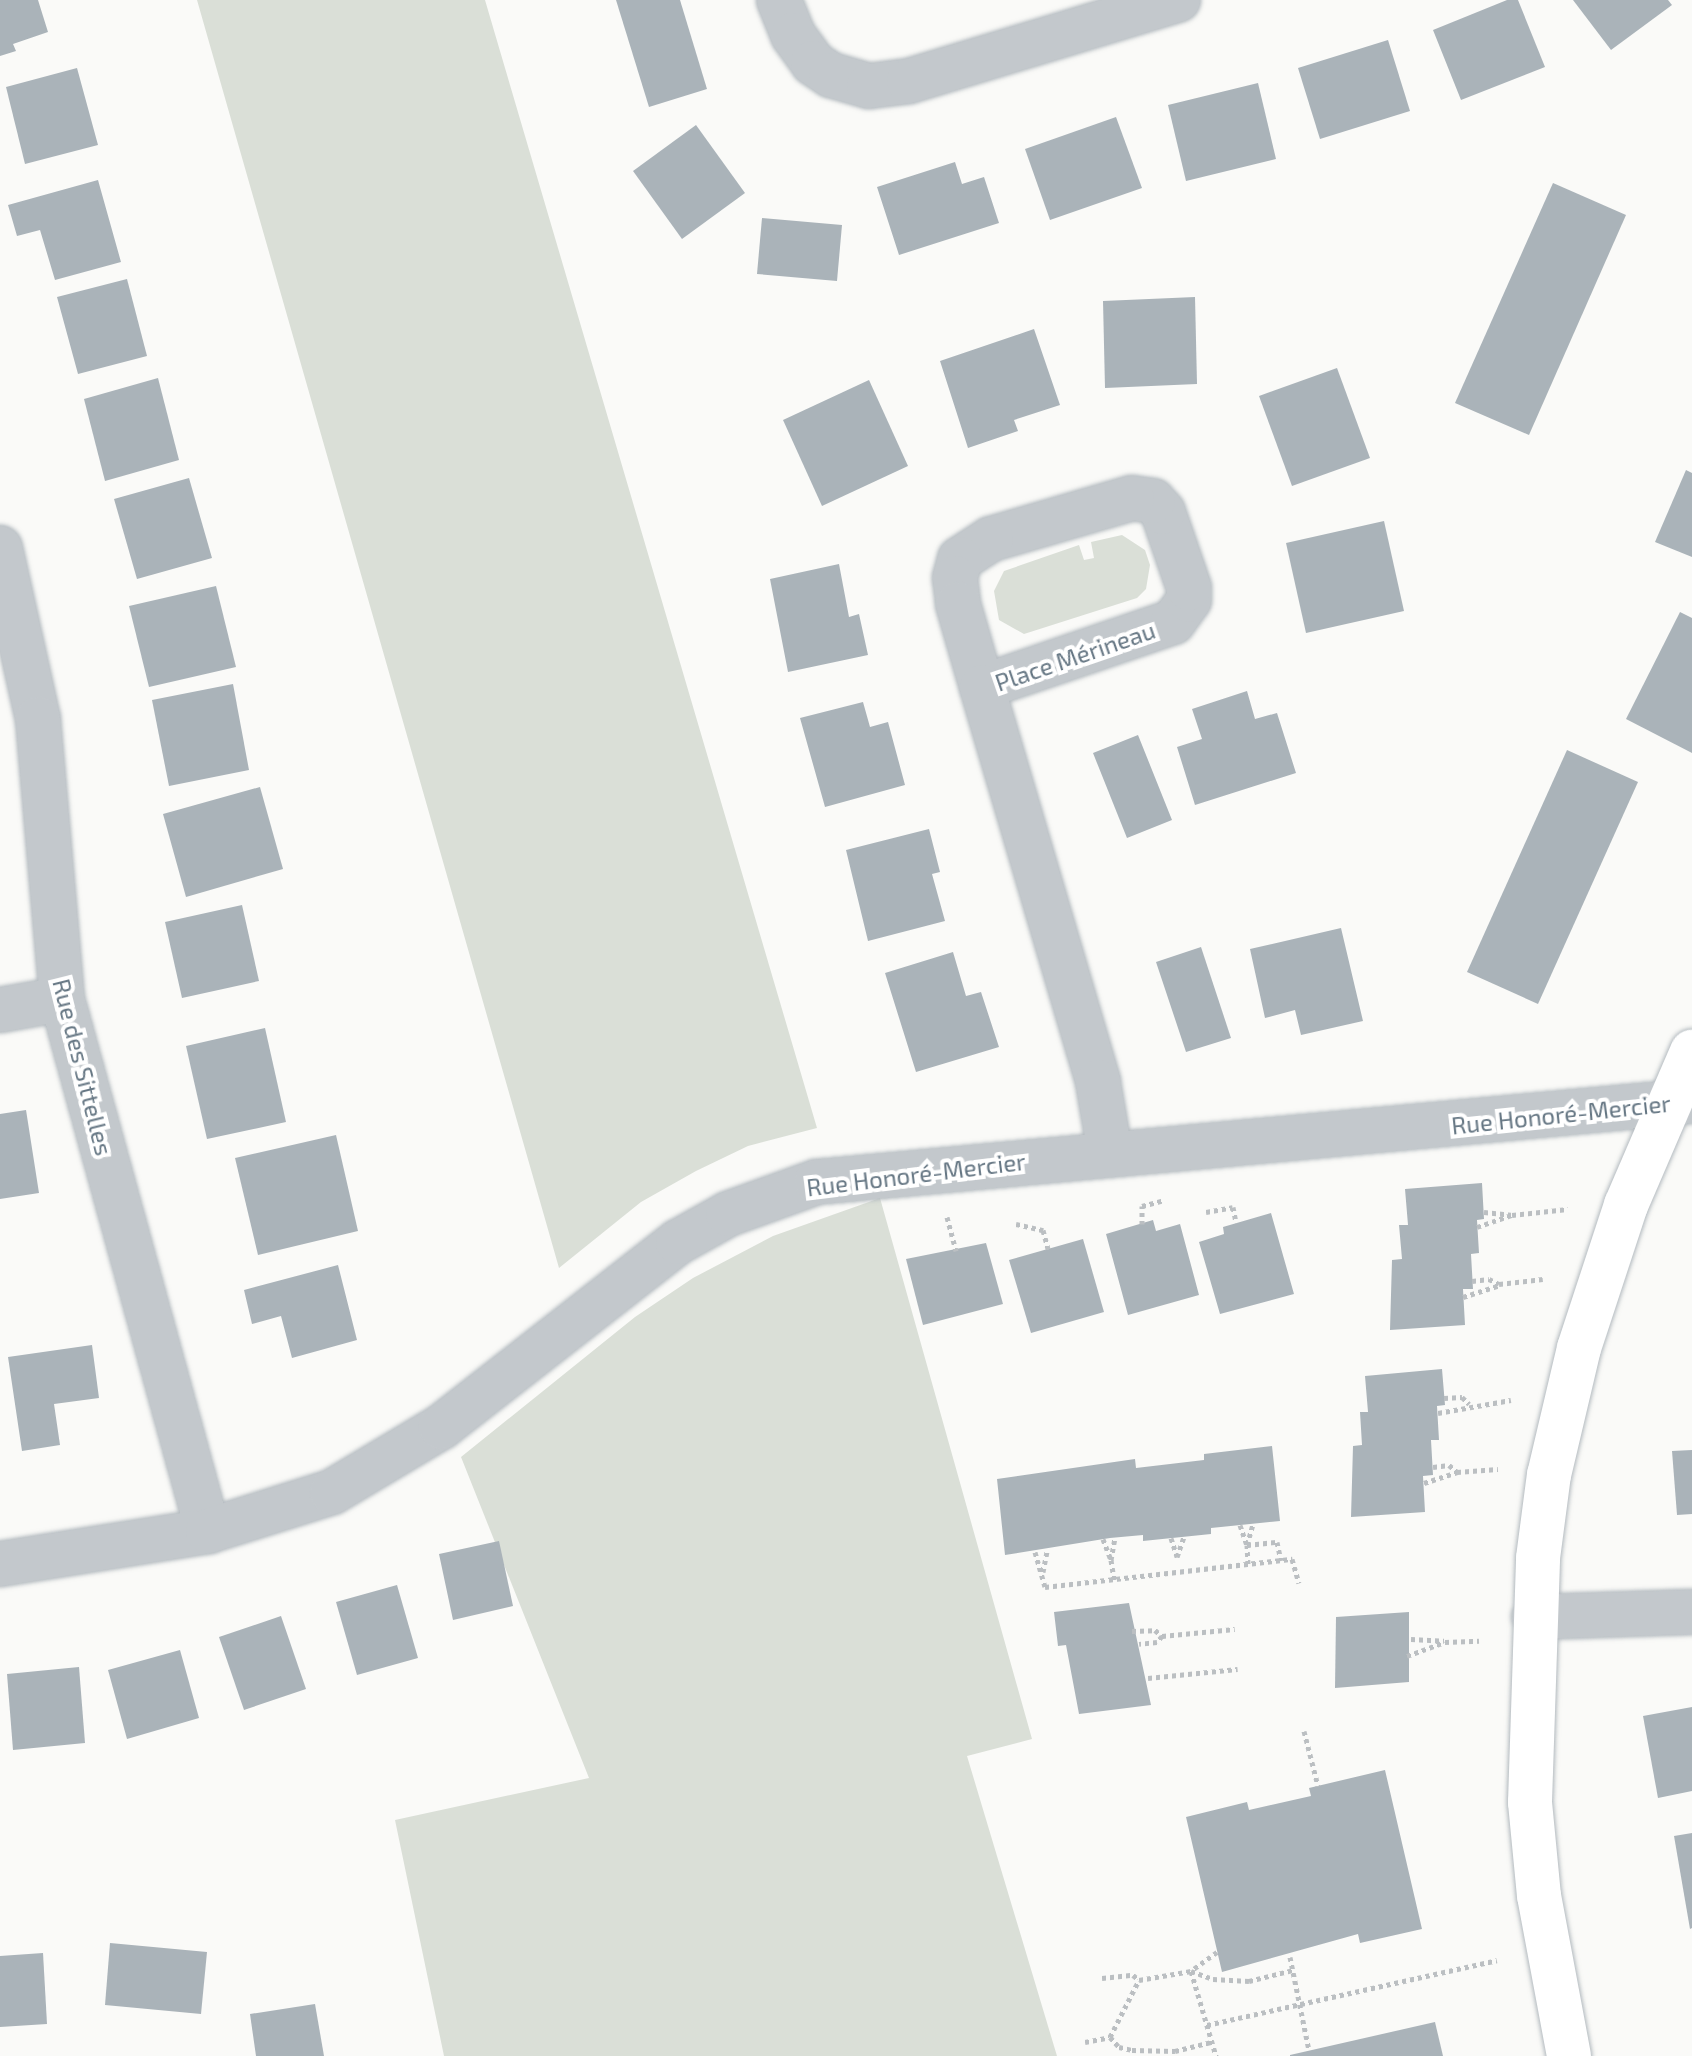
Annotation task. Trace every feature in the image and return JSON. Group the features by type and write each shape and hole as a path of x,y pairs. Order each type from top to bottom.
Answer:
{"street":[{"path":"779,0 801,49 831,75 869,86 890,85 1178,0"},
{"name":"Place Mérineau","path":"982,687 1173,622 1189,600 1189,588 1163,512 1144,498 1117,501 991,539 967,552 957,567 956,591 982,687 1098,1082 1110,1153"},
{"name":"Rue des Sittelles","path":"0,548 38,719 62,999 208,1531"},
{"path":"0,1010 62,999"},
{"path":"1569,2056 1532,1831 1534,1617 1549,1475 1567,1388 1609,1252 1681,1102 1692,1052"},
{"name":"Rue Honoré-Mercier","path":"0,1564 208,1531 332,1492 401,1455 678,1242 773,1195 841,1179 1681,1102"},
{"path":"1534,1617 1692,1612"}],"path":[{"path":"1142,1224 1142,1206 1164,1200"},
{"path":"1206,1212 1233,1207 1236,1223"},
{"path":"944,1208 956,1251"},
{"path":"1484,1212 1512,1215 1568,1209"},
{"path":"1477,1227 1512,1215"},
{"path":"1016,1224 1043,1230 1048,1249"},
{"path":"1472,1281 1489,1279 1499,1284"},
{"path":"1463,1297 1499,1284 1543,1279"},
{"path":"1444,1398 1462,1397 1469,1404"},
{"path":"1438,1413 1469,1404 1511,1400"},
{"path":"1433,1467 1449,1465 1457,1472"},
{"path":"1424,1483 1457,1472 1498,1469"},
{"path":"1247,1545 1253,1524"},
{"path":"1240,1525 1247,1545 1248,1564"},
{"path":"1177,1557 1184,1537"},
{"path":"1111,1560 1115,1538"},
{"path":"1171,1538 1180,1572"},
{"path":"1103,1539 1114,1580"},
{"path":"1247,1545 1277,1542 1281,1561"},
{"path":"1043,1573 1047,1551"},
{"path":"1035,1552 1045,1587 1292,1559 1299,1583"},
{"path":"1139,1644 1157,1642 1162,1636 1235,1629"},
{"path":"1132,1631 1155,1630 1162,1636"},
{"path":"1411,1639 1430,1637 1445,1642 1479,1641"},
{"path":"1407,1656 1430,1652 1445,1642"},
{"path":"1148,1678 1238,1669"},
{"path":"1304,1731 1318,1786"},
{"path":"1191,1971 1217,1952"},
{"path":"1290,1957 1309,2050"},
{"path":"1207,2025 1497,1960"},
{"path":"1102,1978 1133,1975 1139,1980 1191,1971 1231,1981 1293,1970"},
{"path":"1191,1971 1216,2056"},
{"path":"1110,2037 1139,1980"},
{"path":"1085,2042 1110,2037"},
{"path":"1110,2037 1119,2047 1132,2050 1175,2051 1212,2042"}],"shaded area":[{"path":"197,0 485,0 817,1128 748,1146 696,1171 641,1202 559,1268"},
{"path":"1122,535 1145,550 1150,565 1146,589 1137,598 1024,634 999,620 994,591 1004,571 1079,545 1084,560 1094,558 1091,542"},
{"path":"880,1198 1032,1739 967,1756 1057,2056 444,2056 395,1820 589,1778 461,1457 635,1317 693,1278 773,1236"}],"building":[{"path":"0,0 38,0 48,32 13,44 16,51 0,56"},
{"path":"616,0 680,0 707,89 649,107"},
{"path":"1507,0 1518,0 1545,67 1461,100 1433,30"},
{"path":"1573,0 1668,0 1672,5 1611,50"},
{"path":"1388,40 1410,111 1320,139 1298,68"},
{"path":"77,68 98,145 25,164 6,87"},
{"path":"1258,83 1276,159 1186,181 1168,105"},
{"path":"1116,117 1142,188 1050,220 1025,149"},
{"path":"696,125 745,193 682,239 633,171"},
{"path":"955,162 962,184 984,177 999,223 899,255 877,187"},
{"path":"98,180 121,262 55,280 40,230 17,236 8,205"},
{"path":"1553,183 1626,215 1529,435 1455,403"},
{"path":"762,218 842,225 837,281 757,274"},
{"path":"127,279 147,356 78,374 57,297"},
{"path":"1195,297 1197,384 1105,388 1103,301"},
{"path":"1034,329 1060,405 1014,420 1018,431 968,448 940,361"},
{"path":"1337,368 1370,458 1292,486 1259,396"},
{"path":"158,378 179,460 105,481 84,399"},
{"path":"869,380 908,466 822,506 783,420"},
{"path":"1686,470 1692,473 1692,557 1655,542"},
{"path":"189,478 212,558 137,579 114,499"},
{"path":"1384,521 1404,611 1306,633 1286,543"},
{"path":"839,564 849,617 859,614 868,655 788,672 770,579"},
{"path":"216,586 236,667 149,687 129,606"},
{"path":"1680,612 1692,618 1692,753 1626,719"},
{"path":"233,684 249,770 169,786 152,700"},
{"path":"1247,691 1255,719 1277,713 1296,773 1195,805 1177,747 1202,739 1192,709"},
{"path":"863,702 870,727 888,722 905,785 825,807 800,718"},
{"path":"1138,735 1172,820 1127,838 1093,753"},
{"path":"1567,750 1638,782 1538,1004 1467,972"},
{"path":"260,787 283,869 186,897 163,814"},
{"path":"929,829 940,872 932,874 945,921 868,941 846,850"},
{"path":"242,905 259,981 182,998 165,922"},
{"path":"1341,928 1363,1021 1301,1035 1295,1010 1265,1018 1250,949"},
{"path":"1201,947 1231,1038 1186,1052 1156,962"},
{"path":"953,952 966,996 981,992 999,1047 916,1072 885,973"},
{"path":"265,1028 286,1122 207,1139 186,1046"},
{"path":"26,1110 39,1193 0,1199 0,1114"},
{"path":"336,1135 358,1231 258,1255 235,1158"},
{"path":"1482,1183 1484,1219 1477,1220 1479,1253 1471,1254 1473,1289 1463,1289 1465,1325 1390,1330 1392,1260 1402,1259 1399,1225 1408,1225 1405,1189"},
{"path":"1271,1213 1294,1294 1220,1314 1199,1242 1224,1234 1223,1227"},
{"path":"1153,1220 1156,1231 1180,1224 1199,1295 1128,1315 1106,1234"},
{"path":"1083,1239 1104,1312 1031,1333 1009,1260"},
{"path":"986,1243 1003,1304 923,1325 906,1259"},
{"path":"338,1265 357,1340 292,1358 281,1316 252,1324 244,1290"},
{"path":"92,1345 99,1398 54,1404 60,1445 22,1451 8,1357"},
{"path":"1442,1369 1445,1405 1437,1406 1439,1440 1431,1440 1433,1475 1423,1476 1425,1512 1351,1517 1353,1446 1362,1445 1360,1412 1368,1412 1365,1376"},
{"path":"1272,1446 1280,1521 1211,1528 1211,1534 1143,1541 1143,1535 1110,1538 1005,1555 997,1479 1135,1459 1136,1468 1204,1460 1204,1454"},
{"path":"1692,1450 1692,1514 1677,1515 1672,1451"},
{"path":"499,1541 513,1606 453,1620 439,1554"},
{"path":"397,1585 418,1658 357,1675 336,1602"},
{"path":"1129,1603 1151,1705 1079,1714 1066,1645 1058,1646 1054,1612"},
{"path":"1409,1612 1409,1682 1335,1688 1336,1617"},
{"path":"281,1616 306,1689 244,1710 219,1637"},
{"path":"180,1650 199,1718 127,1739 108,1670"},
{"path":"79,1667 85,1743 13,1750 7,1674"},
{"path":"1692,1707 1692,1791 1658,1798 1643,1716"},
{"path":"1385,1770 1422,1929 1360,1943 1358,1934 1222,1972 1186,1817 1247,1802 1249,1810 1311,1796 1309,1788"},
{"path":"1692,1833 1692,1928 1690,1929 1674,1836"},
{"path":"110,1943 207,1952 201,2014 105,2005"},
{"path":"43,1953 47,2024 0,2027 0,1956"},
{"path":"315,2004 324,2056 256,2056 250,2014"},
{"path":"1435,2022 1443,2056 1290,2056 1290,2055"}]}
